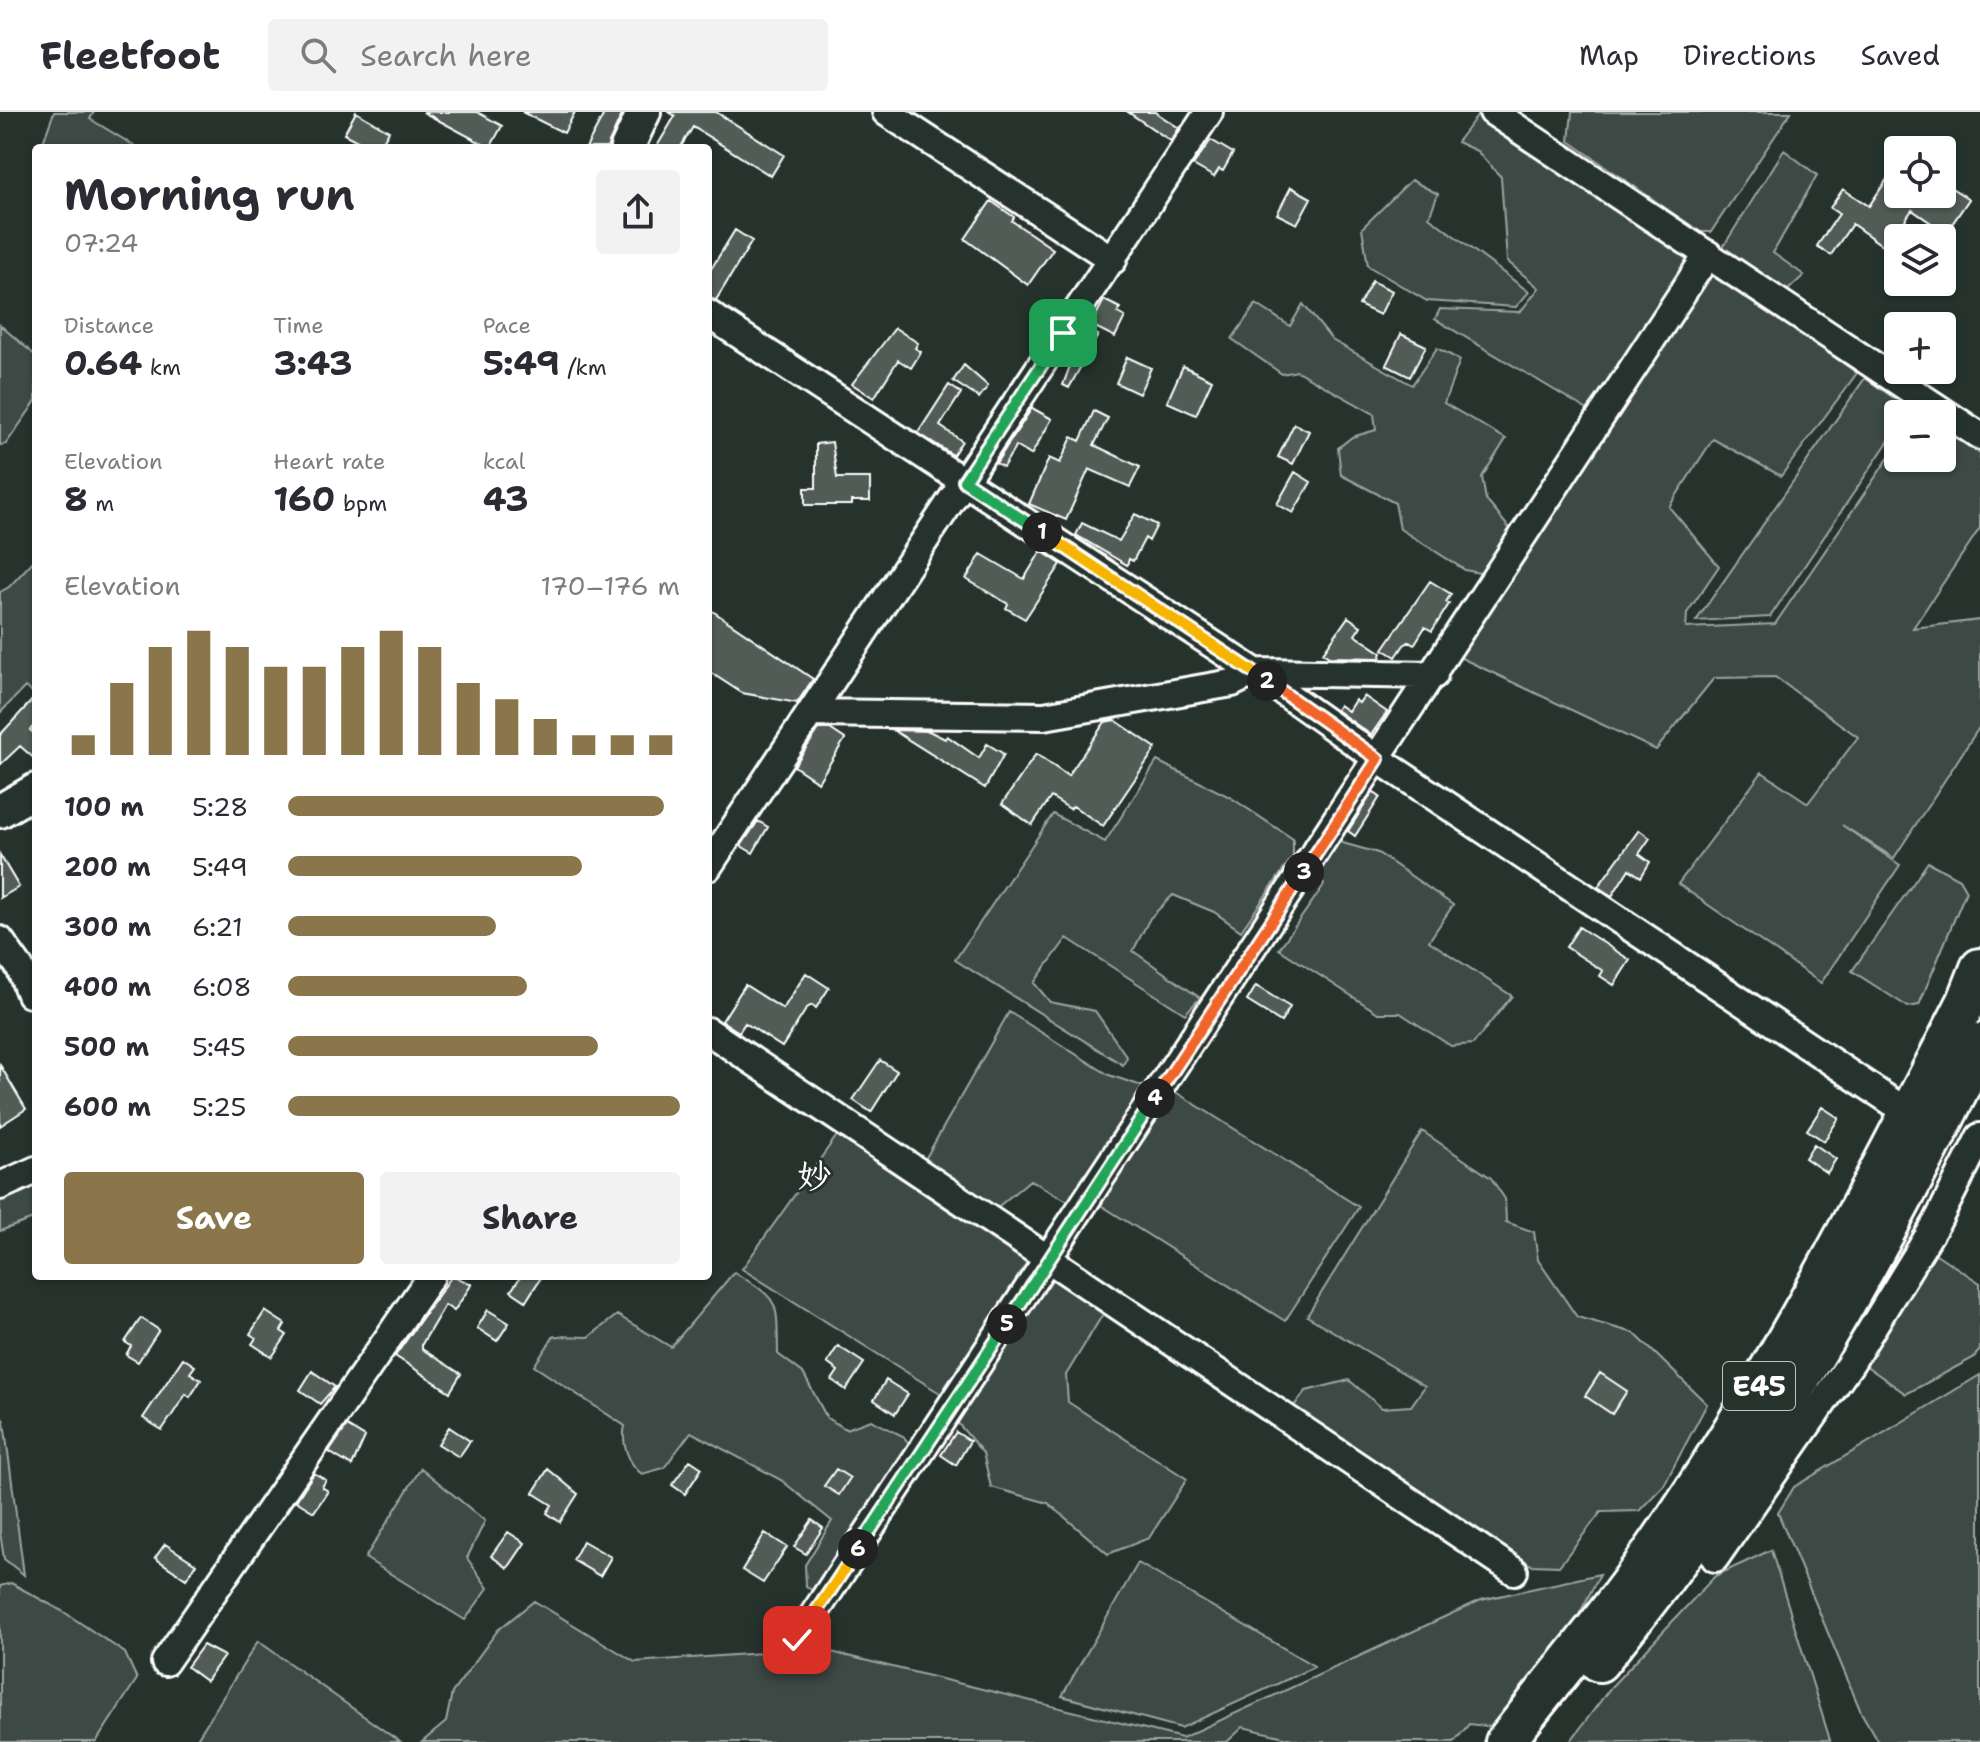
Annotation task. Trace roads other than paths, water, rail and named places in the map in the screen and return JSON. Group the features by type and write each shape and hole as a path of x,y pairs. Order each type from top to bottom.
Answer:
{"highway":[{"name":"E45","path":"1505,1742 1643,1565 1751,1400 1850,1229 1967,1001 1980,968"},
{"name":"E45","path":"1533,1742 1649,1601 1774,1421 1863,1275 1980,1043"}],"main road":[{"path":"629,144 644,112"}],"street":[{"path":"886,112 1113,260"},
{"path":"712,861 1209,112"},
{"path":"1493,112 1980,436"},
{"path":"797,1640 1708,254"},
{"path":"712,317 1255,672 1378,759 1892,1102"},
{"path":"810,713 1044,716 1232,683 1255,672 1434,675"},
{"path":"0,940 20,968 30,994"},
{"path":"712,1034 1514,1571"},
{"path":"1715,1558 1852,1361 1977,1152"},
{"path":"0,1186 32,1172"},
{"path":"165,1662 428,1280"}],"district":[{"name":"妙","path":"814,1176"}]}
